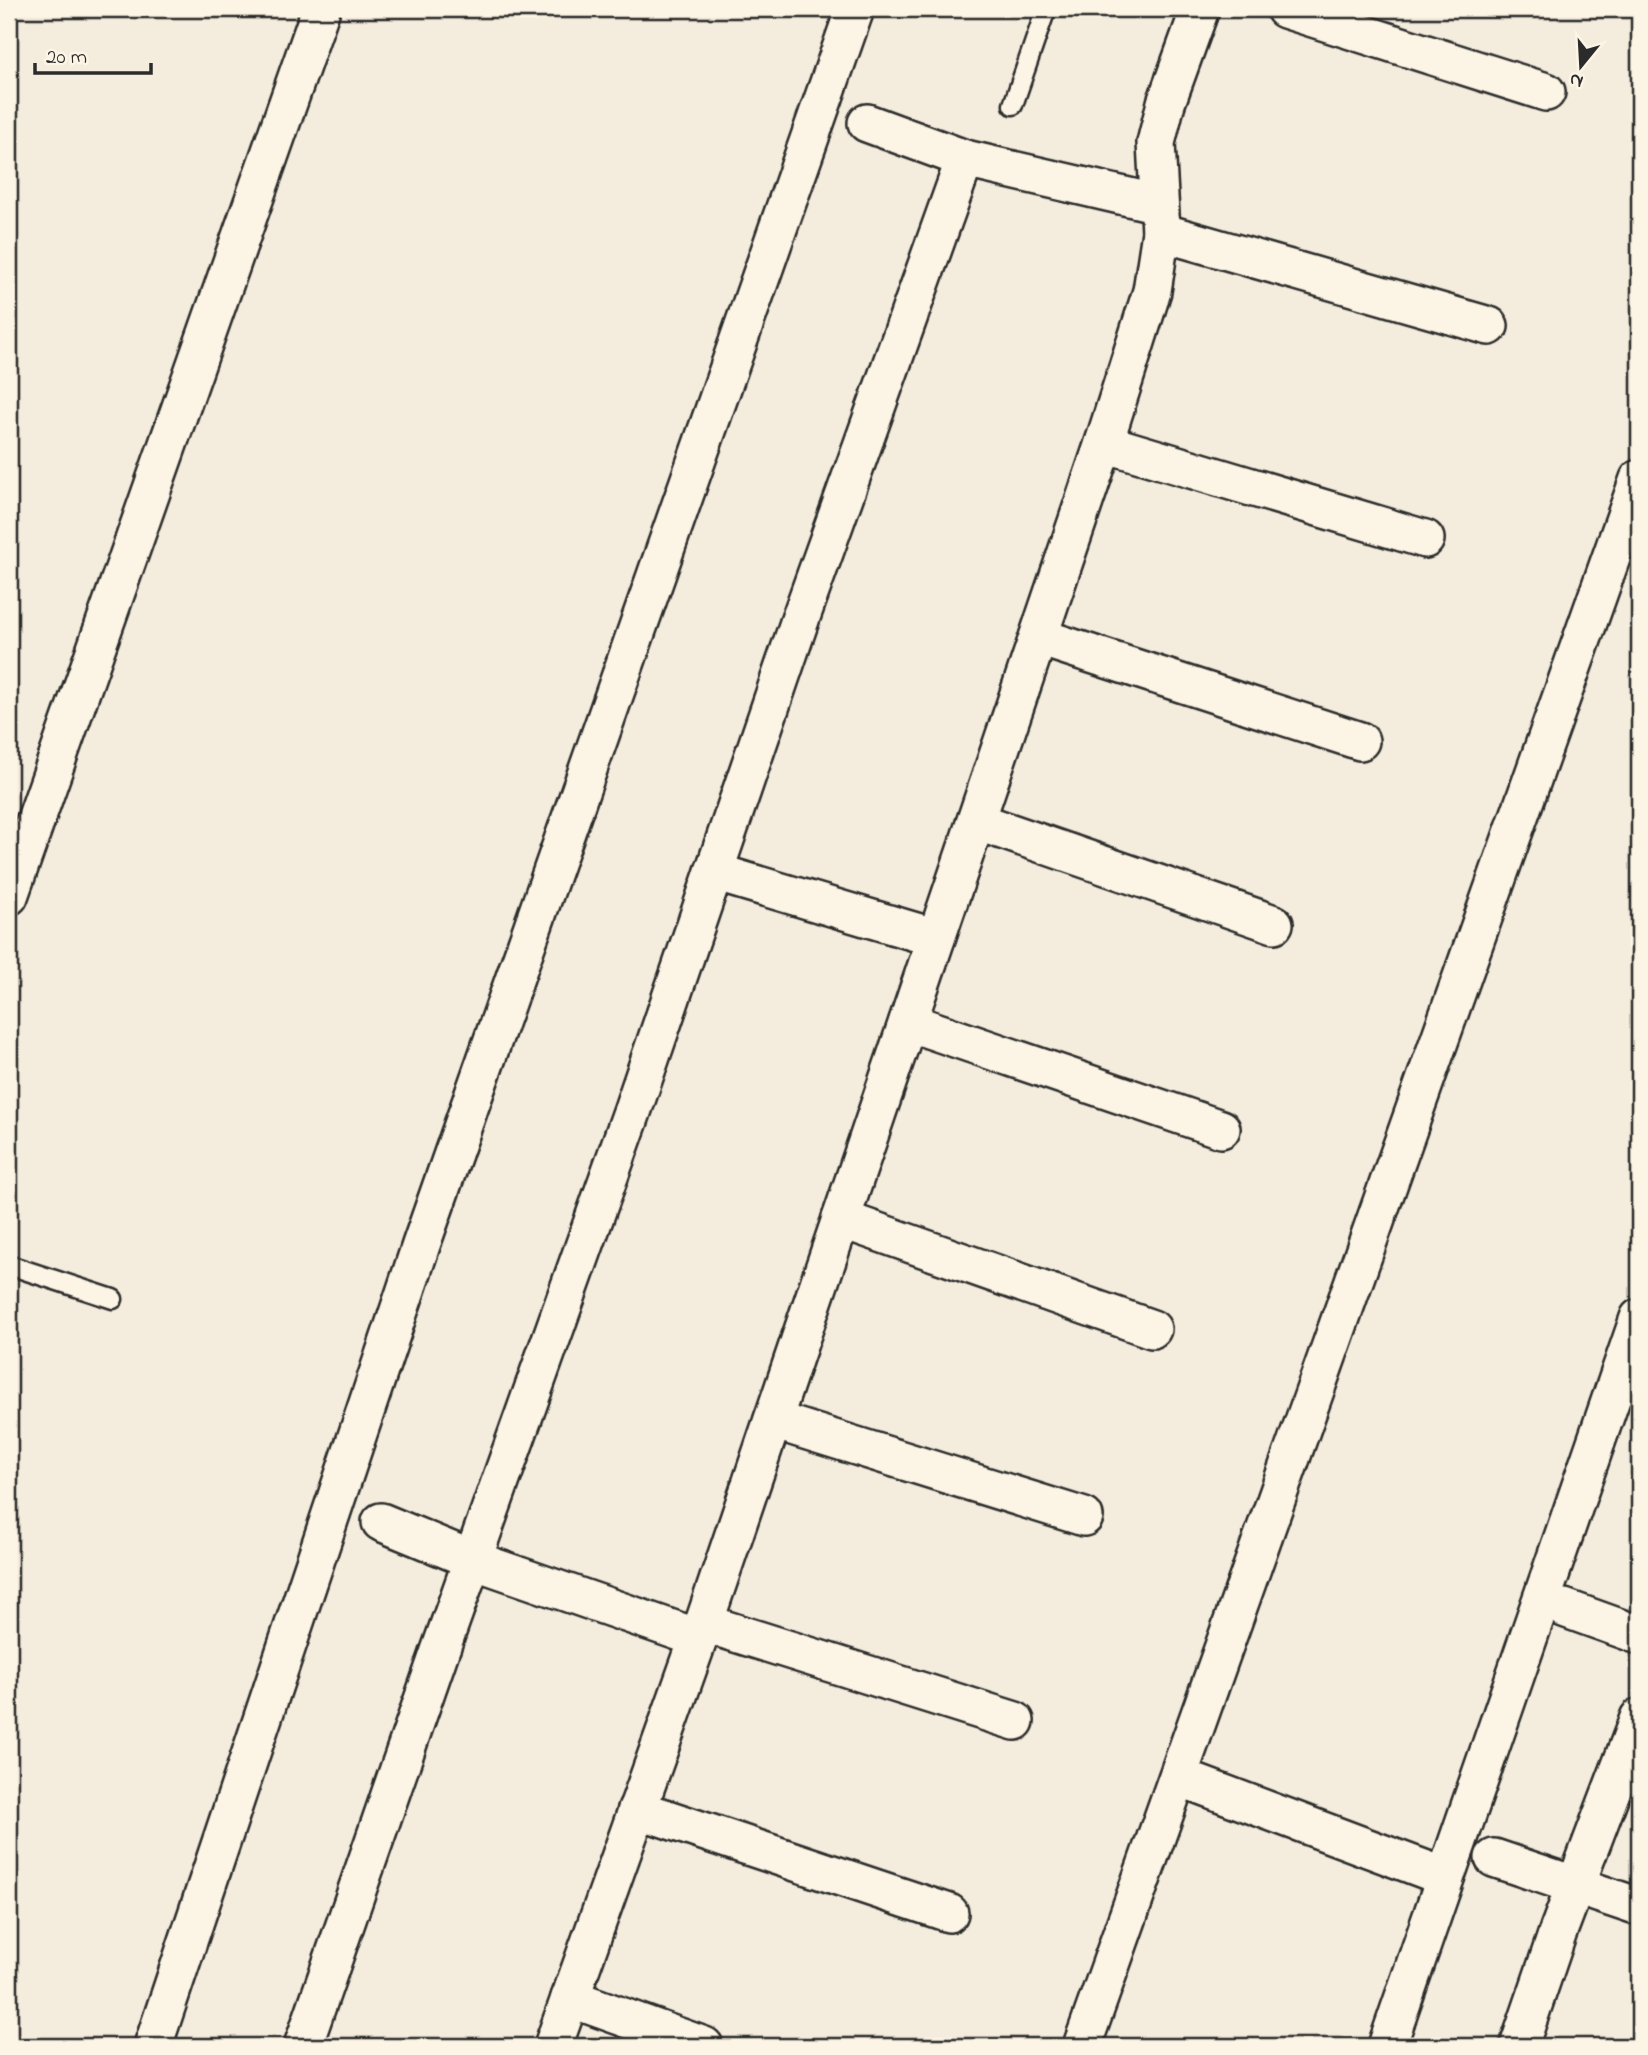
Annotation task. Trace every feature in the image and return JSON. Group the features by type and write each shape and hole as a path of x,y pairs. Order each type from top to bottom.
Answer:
{"street":[{"path":"9,896 321,9"},
{"path":"153,2046 421,1245 855,9"},
{"path":"553,2046 701,1630 1104,443 1152,291 1160,218 1156,143 1166,103 1200,9"},
{"path":"1285,9 1546,92"},
{"path":"867,123 965,159 1160,218 1489,326"},
{"path":"303,2046 627,1125 801,617 965,159"},
{"path":"1104,443 1425,539"},
{"path":"1082,2046 1639,479"},
{"path":"1039,636 1360,741"},
{"path":"976,821 1275,924"},
{"path":"714,872 936,938"},
{"path":"908,1022 1221,1129"},
{"path":"841,1219 1152,1329"},
{"path":"1387,2046 1639,1318"},
{"path":"773,1420 1084,1517"},
{"path":"381,1522 473,1560 701,1630 1015,1721"},
{"path":"1564,1608 1639,1635"},
{"path":"1519,2046 1575,1886 1639,1718"},
{"path":"1179,1777 1445,1878"},
{"path":"637,1809 949,1913"},
{"path":"1494,1858 1639,1907"},
{"path":"570,1998 704,2046"}],"lane":[{"path":"1013,105 1046,9"},
{"path":"9,1265 113,1298"}]}
